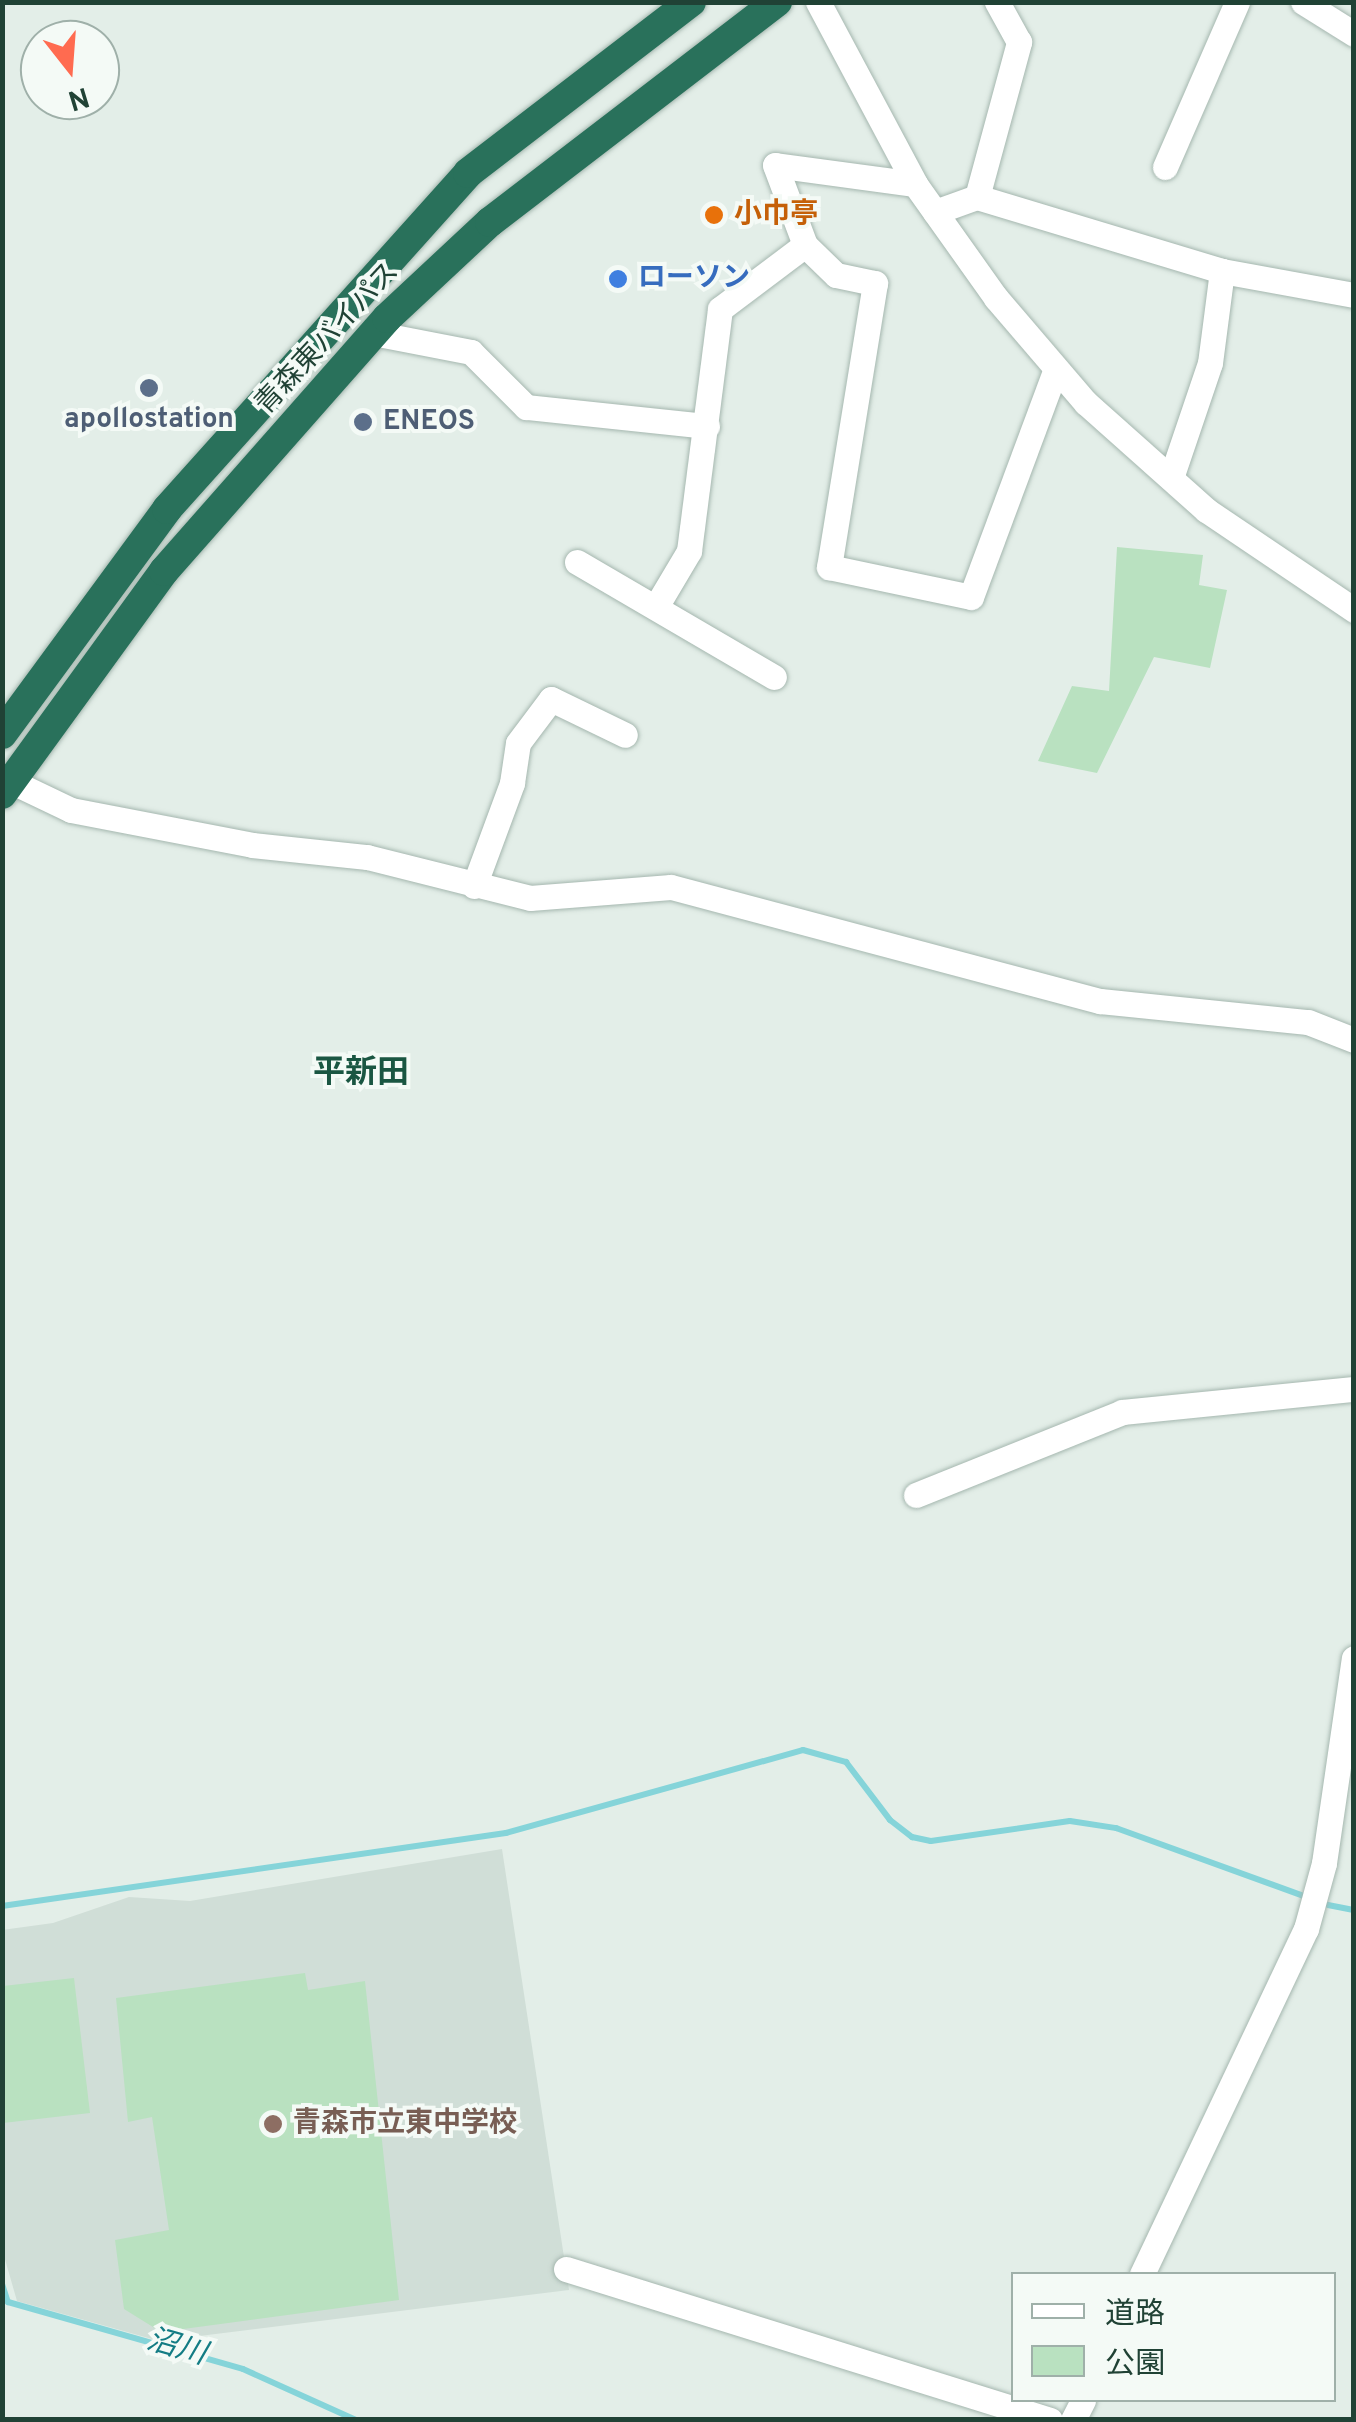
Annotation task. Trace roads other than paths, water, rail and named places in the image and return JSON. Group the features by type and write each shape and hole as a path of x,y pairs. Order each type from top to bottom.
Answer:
{"highway":[{"name":"青森東バイパス","path":"2,734 167,508 468,173 691,2"},
{"name":"青森東バイパス","path":"5,784 164,571 373,333 490,222 778,2"}],"street":[{"path":"818,2 915,184 1056,370 1171,478 1255,547 1354,610"},
{"path":"977,196 1020,42 997,2"},
{"path":"1165,167 1237,2"},
{"path":"1303,2 1352,29"},
{"path":"915,184 774,166 804,245 836,275 875,282 829,567 971,597 1056,370"},
{"path":"935,212 977,196 1222,271 1354,294"},
{"path":"657,605 689,551 720,309 804,245"},
{"path":"1171,478 1210,364 1222,271"},
{"path":"373,333 471,352 526,407 707,426"},
{"path":"577,562 657,605 774,677"},
{"path":"474,886 512,783 518,744 551,699 625,735"},
{"path":"5,784 71,810 252,845 367,857 530,898 671,887 1100,1001 1308,1022 1354,1040"},
{"path":"916,1494 1122,1412 1354,1389"},
{"path":"1143,2272 1306,1929 1324,1862 1354,1658"},
{"path":"566,2269 1050,2420"}],"waterway":[{"path":"2,1906 506,1833 803,1750 846,1762 890,1820 912,1837 931,1841 1070,1821 1116,1828 1304,1896"},
{"path":"1328,1905 1354,1910"},
{"name":"沼川","path":"2,2284 8,2302 243,2369 356,2420"}],"place":[{"name":"小巾亭","path":"714,215"},
{"name":"ローソン","path":"618,279"},
{"name":"apollostation","path":"149,388"},
{"name":"ENEOS","path":"363,422"},
{"name":"青森市立東中学校","path":"273,2124"}],"district":[{"name":"平新田","path":"361,1074"}]}
